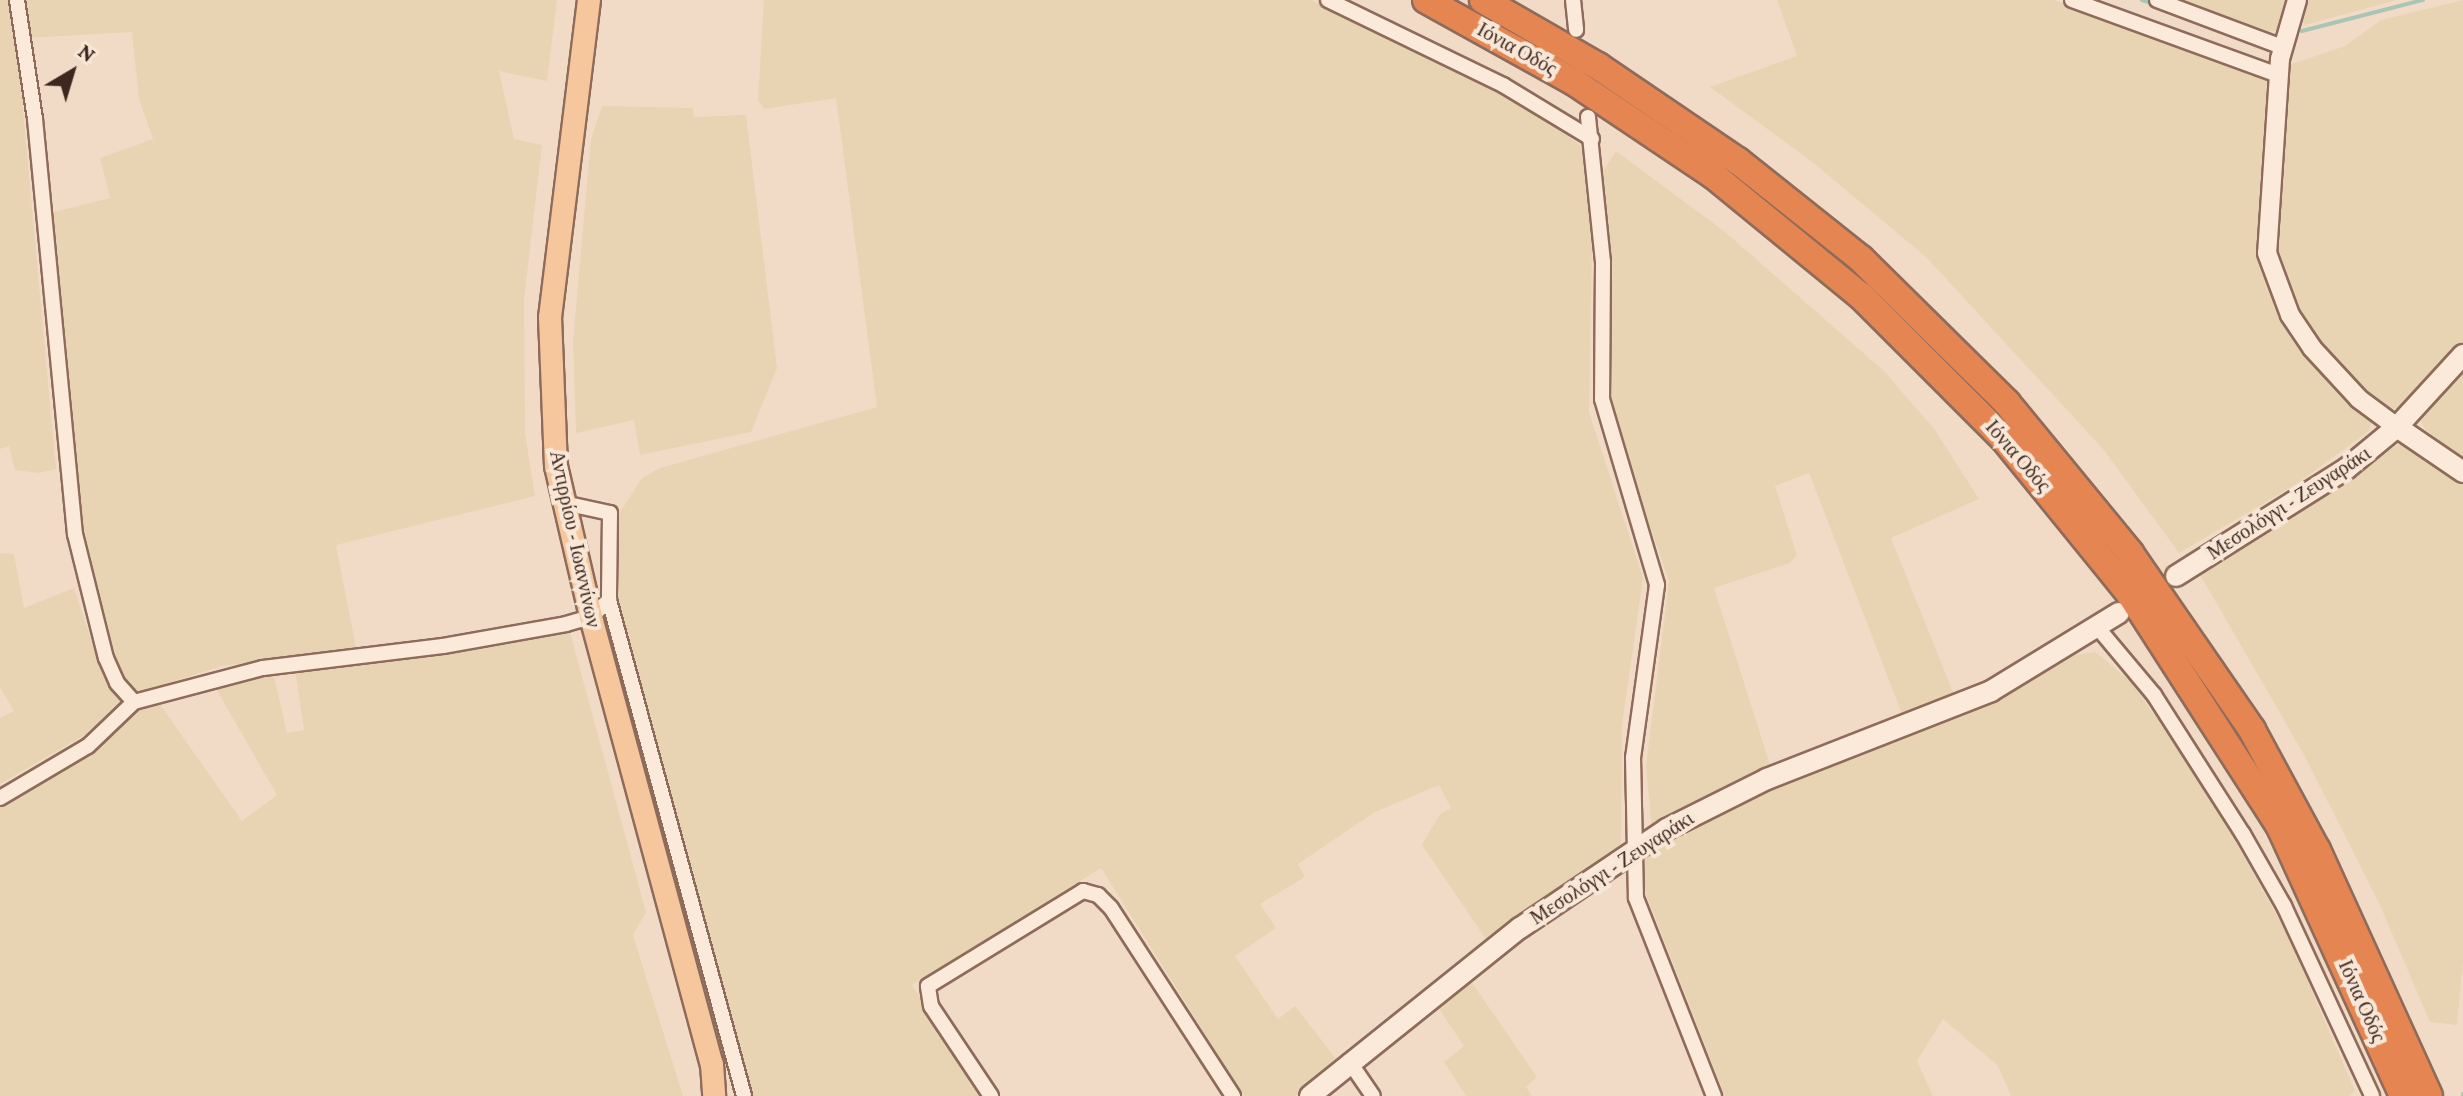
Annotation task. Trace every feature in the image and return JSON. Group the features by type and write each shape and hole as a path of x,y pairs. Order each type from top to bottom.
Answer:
{"highway":[{"name":"Ιόνια Οδός","path":"1426,0 1574,82 1738,194 1861,296 2011,447 2150,623 2280,827 2403,1096"},
{"name":"Ιόνια Οδός","path":"1483,0 1611,74 1738,161 1861,259 2007,403 2130,553 2252,730 2323,863 2429,1096"}],"main road":[{"name":"Αντιρρίου - Ιωαννίνων","path":"589,0 550,317 551,420 564,503 591,617 712,1064 727,1096"},
{"name":"Μεσολόγγι - Ζευγαράκι","path":"2176,576 2346,469 2397,427 2463,355"},
{"path":"2397,427 2463,472"},
{"name":"Μεσολόγγι - Ζευγαράκι","path":"1310,1096 1349,1061 1520,928 1631,851 1755,784 1982,696 2119,613"},
{"name":"Αντιρρίου - Ιωαννίνων","path":"712,1064 714,1096"}],"street":[{"path":"17,0 35,119 77,543 106,658 120,687 134,702"},
{"path":"1328,0 1503,85 1592,139"},
{"path":"1573,0 1576,30"},
{"path":"2072,0 2278,75"},
{"path":"2157,0 2282,47"},
{"path":"2297,0 2282,47 2278,75 2264,237 2272,272 2312,348 2359,399 2397,427"},
{"path":"1588,117 1603,262 1602,399 1657,585 1636,718 1631,851 1639,911 1681,1005 1714,1096"},
{"path":"564,503 610,513 609,600 744,1096"},
{"path":"0,798 88,746 134,702 235,673 443,646 591,617 609,600"},
{"path":"2098,628 2154,695 2243,834 2284,906 2365,1093"},
{"path":"991,1096 931,1006 928,986 1083,891 1098,895 1111,908 1233,1096"},
{"path":"1349,1061 1373,1096"}],"shaded area":[{"path":"0,0 13,0 56,469 39,473 15,470 9,446 0,449"},
{"path":"23,0 557,0 547,81 499,71 514,139 542,145 524,300 525,433 535,496 336,545 356,648 222,666 140,692 130,690 117,674 94,592 74,474 46,214 110,198 100,158 153,139 139,99 132,32 27,38"},
{"path":"764,0 1311,0 1531,108 1585,149 1592,248 1589,412 1643,578 1622,726 1621,849 1488,942 1422,845 1440,814 1451,808 1439,785 1375,812 1298,864 1305,877 1260,904 1276,928 1235,956 1278,1019 1295,1006 1337,1060 1296,1096 1244,1096 1101,868 912,985 984,1096 750,1096 611,575 617,517 642,478 660,468 877,407 836,98 764,109 758,100"},
{"path":"1777,0 2054,0 2272,78 2258,240 2265,277 2278,308 2372,417 2369,431 2295,485 2179,553 2103,449 1926,257 1811,161 1710,87 1797,56"},
{"path":"2179,0 2291,0 2279,30 2261,33"},
{"path":"2304,0 2397,0 2305,25 2298,16"},
{"path":"2463,0 2463,341 2402,408 2390,409 2351,381 2303,327 2271,244 2286,66 2345,46 2381,20"},
{"path":"602,106 693,108 694,117 746,115 777,368 751,432 640,455 634,420 576,433 573,340 591,139"},
{"path":"1616,151 1724,231 1884,371 1935,430 1979,499 1891,538 1955,697 1904,719 1809,473 1775,486 1797,555 1790,563 1714,588 1772,771 1652,831 1646,766 1669,581 1612,417 1612,298 1602,173"},
{"path":"2463,370 2463,458 2425,429 2419,418"},
{"path":"2406,440 2463,482 2463,963 2457,1025 2430,1022 2379,903 2303,753 2198,571"},
{"path":"0,553 14,554 24,608 74,588 101,670 122,700 83,736 0,784 0,718 14,711 0,687"},
{"path":"570,632 646,912 633,935 683,1096 0,1096 0,802 112,735 135,708 159,703 242,821 277,795 214,685 273,672 287,733 304,730 295,669 498,646"},
{"path":"2096,652 2130,681 2202,781 2287,934 2355,1091 2349,1096 2011,1096 1998,1066 1943,1019 1917,1061 1933,1096 1725,1096 1646,894 1641,864 1646,852 1742,799 1954,719 2069,656"},
{"path":"1466,974 1537,1077 1526,1087 1532,1096 1466,1096 1444,1062 1464,1046 1433,1000"}],"waterway":[{"path":"2142,0 2155,4"},
{"path":"2302,31 2423,0"}]}
